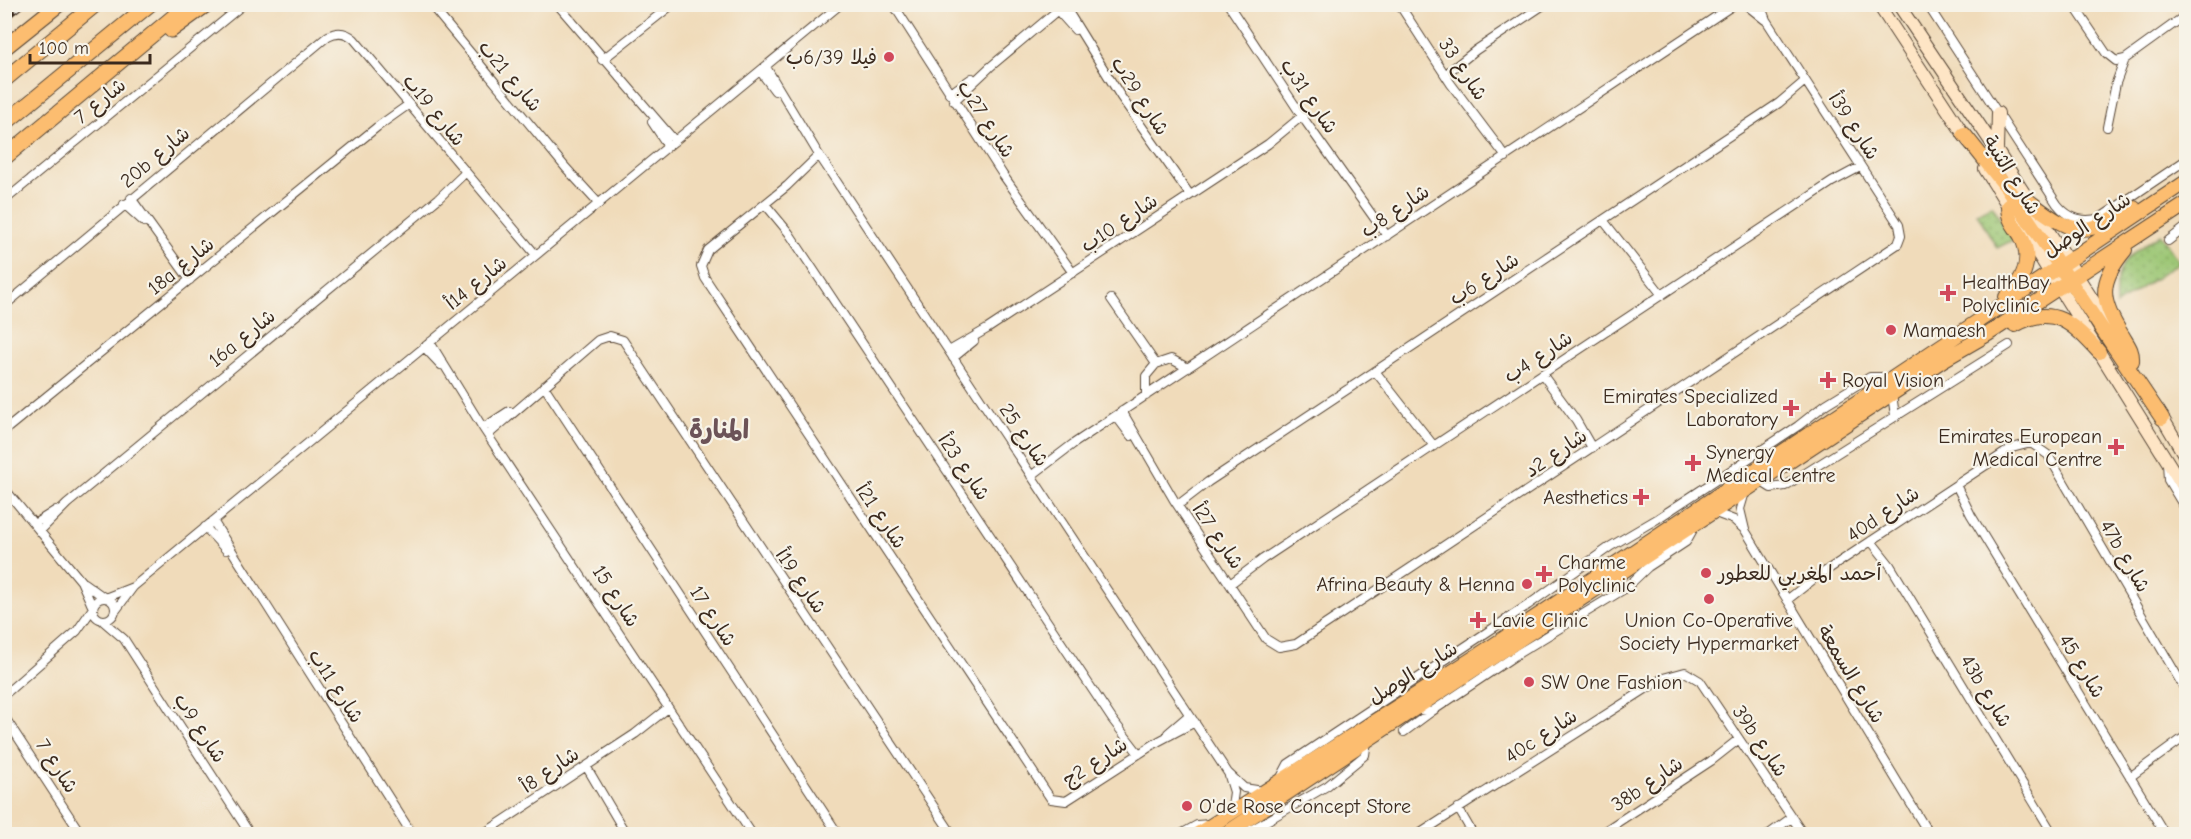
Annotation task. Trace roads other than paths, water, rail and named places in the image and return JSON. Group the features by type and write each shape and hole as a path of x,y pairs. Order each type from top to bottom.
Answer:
{"highway":[{"path":"4,39 42,4"},
{"path":"4,48 59,4"},
{"path":"4,80 96,4"},
{"path":"4,124 150,4"},
{"path":"4,158 133,54 189,4"},
{"path":"133,54 207,4"}],"main road":[{"name":"شارع الثنية","path":"1878,4 1964,134 2008,206 2064,273 2132,361 2162,418 2187,458"},
{"name":"شارع الثنية","path":"1898,4 2030,202 2099,352 2187,490"},
{"path":"1997,151 1998,113"},
{"path":"1964,134 2007,188 2162,418"},
{"path":"1942,360 1979,329 2158,207 2181,185"},
{"name":"شارع الوصل","path":"1198,834 1891,388 1988,334 2145,209 2181,185"},
{"path":"2030,202 2060,224 2080,229 2098,226 2132,208 2145,209"},
{"name":"شارع الوصل","path":"1225,834 1760,481 1891,388 1991,313 2064,273 2134,239 2187,204"},
{"path":"1991,313 2014,290 2026,267 2026,248 2009,219 2008,206"},
{"path":"2132,361 2131,351 2111,318 2104,291 2113,264 2134,239"},
{"path":"1988,334 1999,334 2034,317 2050,316 2074,326 2099,352"}],"street":[{"name":"شارع 7","path":"4,201 244,4"},
{"name":"شارع 21ب","path":"430,4 596,206"},
{"path":"557,4 672,143"},
{"path":"604,62 674,4"},
{"name":"شارع 14أ","path":"116,610 133,587 841,4"},
{"name":"شارع 31ب","path":"1228,4 1384,237"},
{"name":"شارع 33","path":"1399,4 1503,159"},
{"path":"1525,4 1532,10"},
{"path":"1444,71 1532,10 1545,4"},
{"name":"شارع 8ب","path":"1030,473 1735,4"},
{"name":"شارع 39أ","path":"1745,4 1766,20"},
{"name":"شارع 39أ","path":"1760,4 1766,20 1900,228 1900,240 1892,250"},
{"path":"1927,4 2060,208 2077,219 2091,220 2104,216 2187,160"},
{"path":"2073,4 2106,54 2114,61 2116,83"},
{"name":"شارع 27ب","path":"893,7 1070,274"},
{"path":"952,97 1062,7"},
{"name":"شارع 29ب","path":"1062,7 1188,197"},
{"path":"2114,61 2125,59 2187,15"},
{"name":"شارع 19ب","path":"328,36 337,32 350,35 534,257"},
{"name":"20b شارع","path":"4,306 328,36"},
{"path":"2107,127 2116,83 2125,59"},
{"name":"شارع 25","path":"763,69 795,114 821,158 1228,773 1244,788 1264,791"},
{"name":"شارع 6ب","path":"1176,503 1807,84"},
{"name":"18a شارع","path":"5,431 406,102"},
{"name":"شارع 10ب","path":"951,355 1304,119"},
{"path":"768,202 821,158"},
{"name":"شارع 4ب","path":"1228,581 1858,164"},
{"name":"16a شارع","path":"37,527 467,176"},
{"path":"128,201 152,227 192,278"},
{"name":"شارع 23أ","path":"768,202 1136,756"},
{"name":"شارع 21أ","path":"768,202 708,250 701,266 705,278 1048,796"},
{"path":"1606,218 1659,297"},
{"path":"2168,241 2187,227"},
{"name":"شارع 2د","path":"1266,639 1279,647 1296,645 1892,250"},
{"path":"1111,299 1156,364"},
{"name":"شارع 19أ","path":"541,388 602,338 614,336 627,344 762,552 952,834"},
{"name":"شارع 15","path":"427,344 452,376 486,432 752,834"},
{"path":"1760,481 1771,488 1785,486 2009,345"},
{"path":"1146,396 1146,376 1156,364 1171,359 1188,368"},
{"path":"1378,369 1431,448"},
{"path":"1545,372 1595,447"},
{"path":"486,432 541,388"},
{"name":"شارع 17","path":"541,388 838,834"},
{"path":"1891,388 1894,416"},
{"name":"شارع 27أ","path":"1119,414 1266,639"},
{"name":"40d شارع","path":"1785,597 2012,448 2031,443"},
{"name":"47b شارع","path":"2031,443 2048,455 2187,691"},
{"path":"2167,458 2168,480 2187,510"},
{"name":"شارع 45","path":"1952,487 2165,834"},
{"path":"4,488 81,581 96,617 103,621"},
{"name":"شارع السمعة","path":"1745,530 1740,509 1746,490"},
{"name":"شارع السمعة","path":"1713,512 1734,520 1745,530 1929,834"},
{"name":"شارع 11ب","path":"213,521 234,558 411,833"},
{"path":"1404,732 1519,652 1626,588 1652,564 1683,544 1696,522"},
{"name":"شارع 11ب","path":"205,527 234,558"},
{"name":"43b شارع","path":"1874,539 2053,834"},
{"path":"77,631 111,619 116,610 112,601 81,581"},
{"name":"شارع 14أ","path":"105,598 133,587"},
{"path":"4,694 77,631 96,601 105,598"},
{"name":"شارع 9ب","path":"116,610 124,639"},
{"name":"شارع 9ب","path":"103,621 124,639 250,834"},
{"path":"4,687 28,672"},
{"name":"39b شارع","path":"1685,672 1700,681 1803,834"},
{"name":"40c شارع","path":"1419,834 1663,678 1685,672"},
{"path":"1415,709 1431,712"},
{"name":"شارع 8أ","path":"483,834 670,711"},
{"name":"شارع 7","path":"4,716 81,834"},
{"name":"شارع 2ج","path":"1048,796 1055,801 1066,801 1192,718"},
{"path":"2128,774 2187,738"},
{"path":"1244,834 1342,775 1365,755 1367,741"},
{"name":"38b شارع","path":"1600,834 1741,741"},
{"path":"584,768 626,834"},
{"name":"شارع 25","path":"1228,773 1234,792 1230,814"},
{"path":"1456,810 1472,834"},
{"path":"1769,834 1793,820"},
{"path":"1775,834 1793,820"},
{"path":"1181,834 1200,824 1214,824"}],"railway":[{"path":"4,20 24,4"}],"place":[{"name":"فيلا 6/39ب","path":"889,57"},
{"name":"HealthBay Polyclinic","path":"1948,293"},
{"name":"Mamaesh","path":"1891,330"},
{"name":"Royal Vision","path":"1828,380"},
{"name":"Emirates Specialized Laboratory","path":"1791,408"},
{"name":"Emirates European Medical Centre","path":"2116,447"},
{"name":"Synergy Medical Centre","path":"1693,463"},
{"name":"Aesthetics","path":"1641,497"},
{"name":"أحمد المغربي للعطور","path":"1706,573"},
{"name":"Charme Polyclinic","path":"1544,574"},
{"name":"Afrina Beauty & Henna","path":"1527,584"},
{"name":"Union Co-Operative Society Hypermarket","path":"1709,599"},
{"name":"Lavie Clinic","path":"1478,620"},
{"name":"SW One Fashion","path":"1529,682"},
{"name":"O'de Rose Concept Store","path":"1187,806"}],"district":[{"name":"المنارة","path":"719,430"}]}
